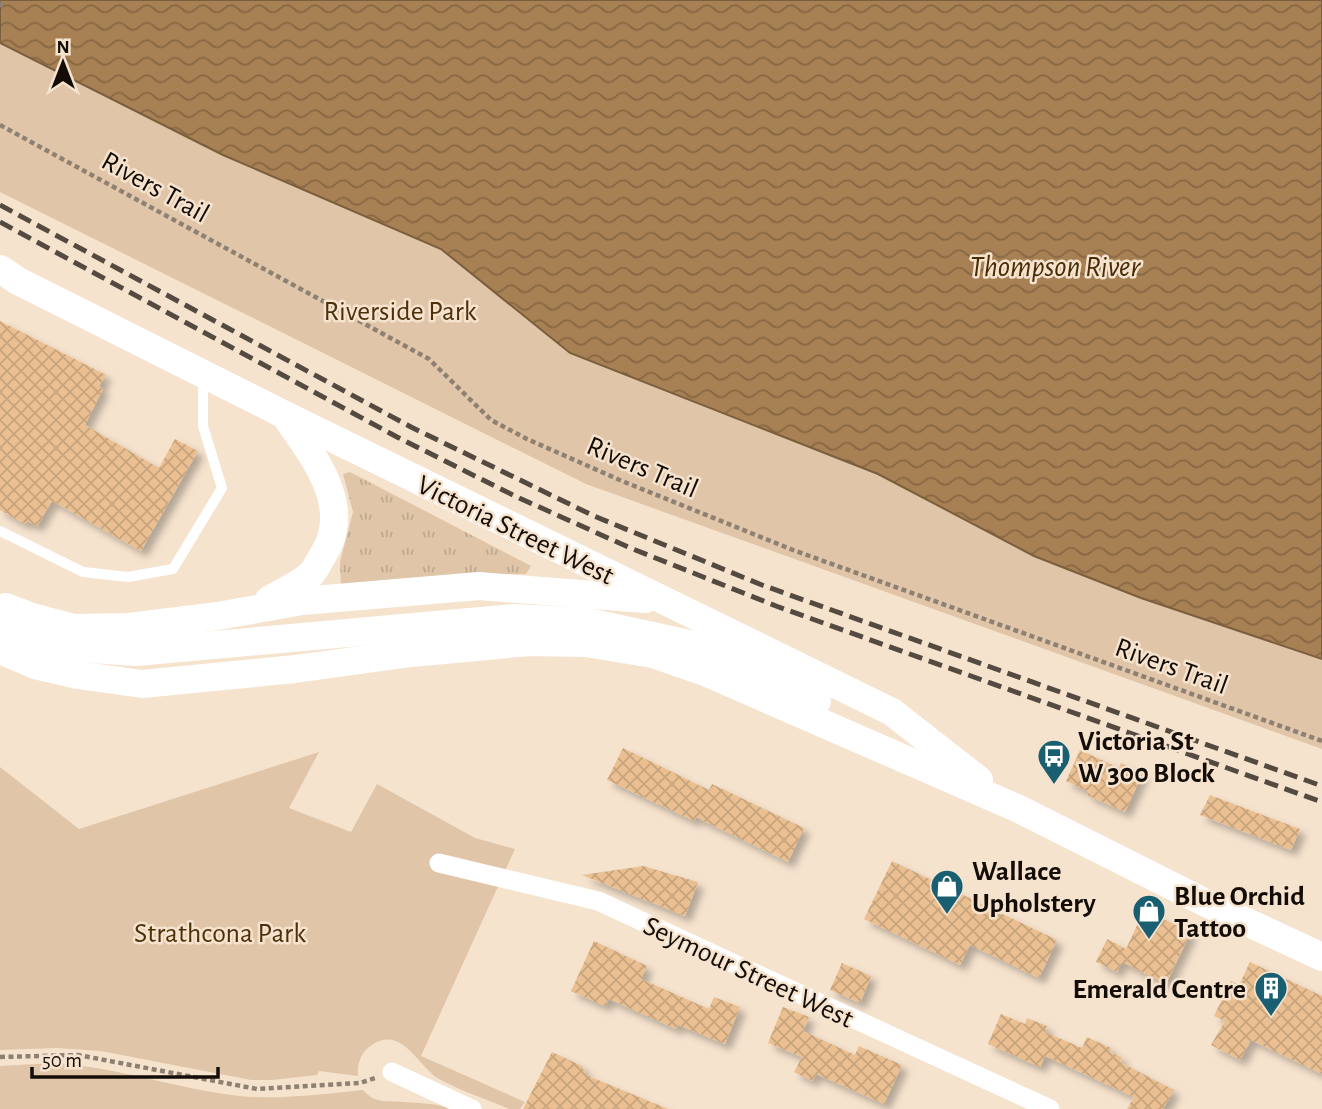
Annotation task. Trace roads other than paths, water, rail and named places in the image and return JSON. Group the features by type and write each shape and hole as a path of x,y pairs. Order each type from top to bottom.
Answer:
{"main road":[{"name":"Victoria Street West","path":"6,275 285,415 892,712 1019,809"},
{"path":"257,607 311,574 331,543 335,520 331,492 318,463 285,415"},
{"path":"0,604 32,617 74,628 129,627 218,616 257,607 402,591 480,586 662,600"},
{"path":"0,623 24,635 74,649 136,652 514,618 588,622 712,649 983,783"},
{"name":"Victoria Street West","path":"1,651 35,665 78,675 142,684 530,642 586,643 653,654 705,673 1019,809 1203,902 1322,957"}],"street":[{"name":"Seymour Street West","path":"439,863 598,901 1050,1109"},
{"path":"392,1072 472,1109"}],"lane":[{"path":"0,531 83,572 128,577 173,569 222,488 203,426 203,374"}],"water":[{"name":"Thompson River","path":"0,0 1322,0 1322,659 1141,598 1034,556 878,474 570,353 441,249 223,155 0,43"}],"railway":[{"path":"0,205 411,427 594,516 762,585 1322,786"},
{"path":"0,222 397,437 517,497 628,547 776,606 1322,802"}],"place":[{"name":"Victoria St W 300 Block","path":"1054,786"},
{"name":"Wallace Upholstery","path":"947,916"},
{"name":"Blue Orchid Tattoo","path":"1149,941"},
{"name":"Emerald Centre","path":"1271,1018"}],"park label":[{"name":"Riverside Park","path":"400,310"},
{"name":"Strathcona Park","path":"220,932"}]}
